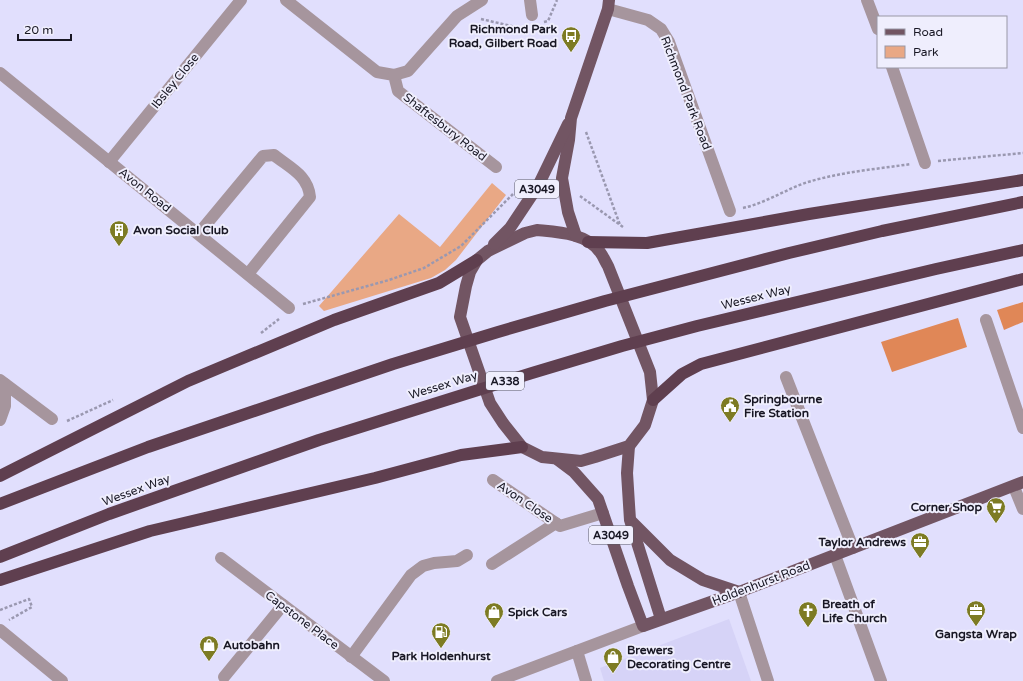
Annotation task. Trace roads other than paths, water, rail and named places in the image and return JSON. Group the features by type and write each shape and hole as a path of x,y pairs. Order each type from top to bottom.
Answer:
{"highway":[{"path":"588,242 647,243 817,213 1023,180"},
{"path":"0,504 148,447 393,364 498,332 605,301 789,253 882,231 1023,202"},
{"name":"Wessex Way","path":"0,557 109,514 311,442 525,375 622,346 705,324 936,269 1023,250"},
{"path":"0,476 188,381 334,320 439,283 478,260"},
{"path":"653,400 682,374 701,364 1023,279"},
{"path":"0,580 150,531 346,485 461,455 522,447"}],"main road":[{"name":"Richmond Park Road","path":"488,250 510,228 538,186 571,118 609,4"},
{"name":"Richmond Park Road","path":"571,118 569,140 562,178 568,212 576,236"},
{"name":"A3049","path":"629,446 580,461 542,457 522,447 503,423 490,403 460,317 470,272 478,260 488,250 525,233 536,230 565,232 588,242 600,251 608,266 650,372 653,400 645,425 629,446 626,473 630,520 670,560 703,580 739,592"},
{"name":"A3049","path":"557,459 574,472 598,499 643,626"},
{"name":"Holdenhurst Road","path":"643,626 739,592 1019,484"},
{"path":"630,520 661,619"}],"street":[{"name":"Ibsley Close","path":"109,162 241,0"},
{"path":"286,0 377,72 394,75 408,71 456,16 482,0"},
{"path":"530,0 531,21"},
{"path":"868,0 877,26"},
{"name":"Richmond Park Road","path":"609,4 648,20 661,29 669,42 730,211"},
{"path":"892,68 925,162"},
{"name":"Avon Road","path":"0,73 199,233 289,308"},
{"name":"Shaftesbury Road","path":"394,75 398,91 496,167"},
{"path":"199,233 263,156 274,155 304,178 309,188 310,197 248,274"},
{"path":"986,320 1023,428"},
{"path":"786,377 853,548"},
{"path":"2,382 52,419"},
{"path":"0,420 5,406 2,382"},
{"name":"Avon Close","path":"493,480 560,526 603,513"},
{"path":"1019,484 1023,509"},
{"path":"492,564 556,523"},
{"path":"351,657 411,575 423,566 434,563 457,561 466,555"},
{"path":"835,555 881,681"},
{"name":"Capstone Place","path":"221,558 384,681"},
{"path":"739,592 768,681"},
{"path":"224,677 283,605"},
{"path":"3,625 62,681"},
{"name":"Holdenhurst Road","path":"497,681 643,626"},
{"path":"577,651 586,681"}],"place":[{"name":"Richmond Park Road, Gilbert Road","path":"571,53"},
{"name":"Avon Social Club","path":"119,247"},
{"name":"Springbourne Fire Station","path":"730,423"},
{"name":"Corner Shop","path":"996,524"},
{"name":"Taylor Andrews","path":"920,559"},
{"name":"Gangsta Wrap","path":"976,627"},
{"name":"Breath of Life Church","path":"808,628"},
{"name":"Spick Cars","path":"494,629"},
{"name":"Park Holdenhurst","path":"441,649"},
{"name":"Autobahn","path":"209,662"},
{"name":"Brewers Decorating Centre","path":"613,674"}]}
